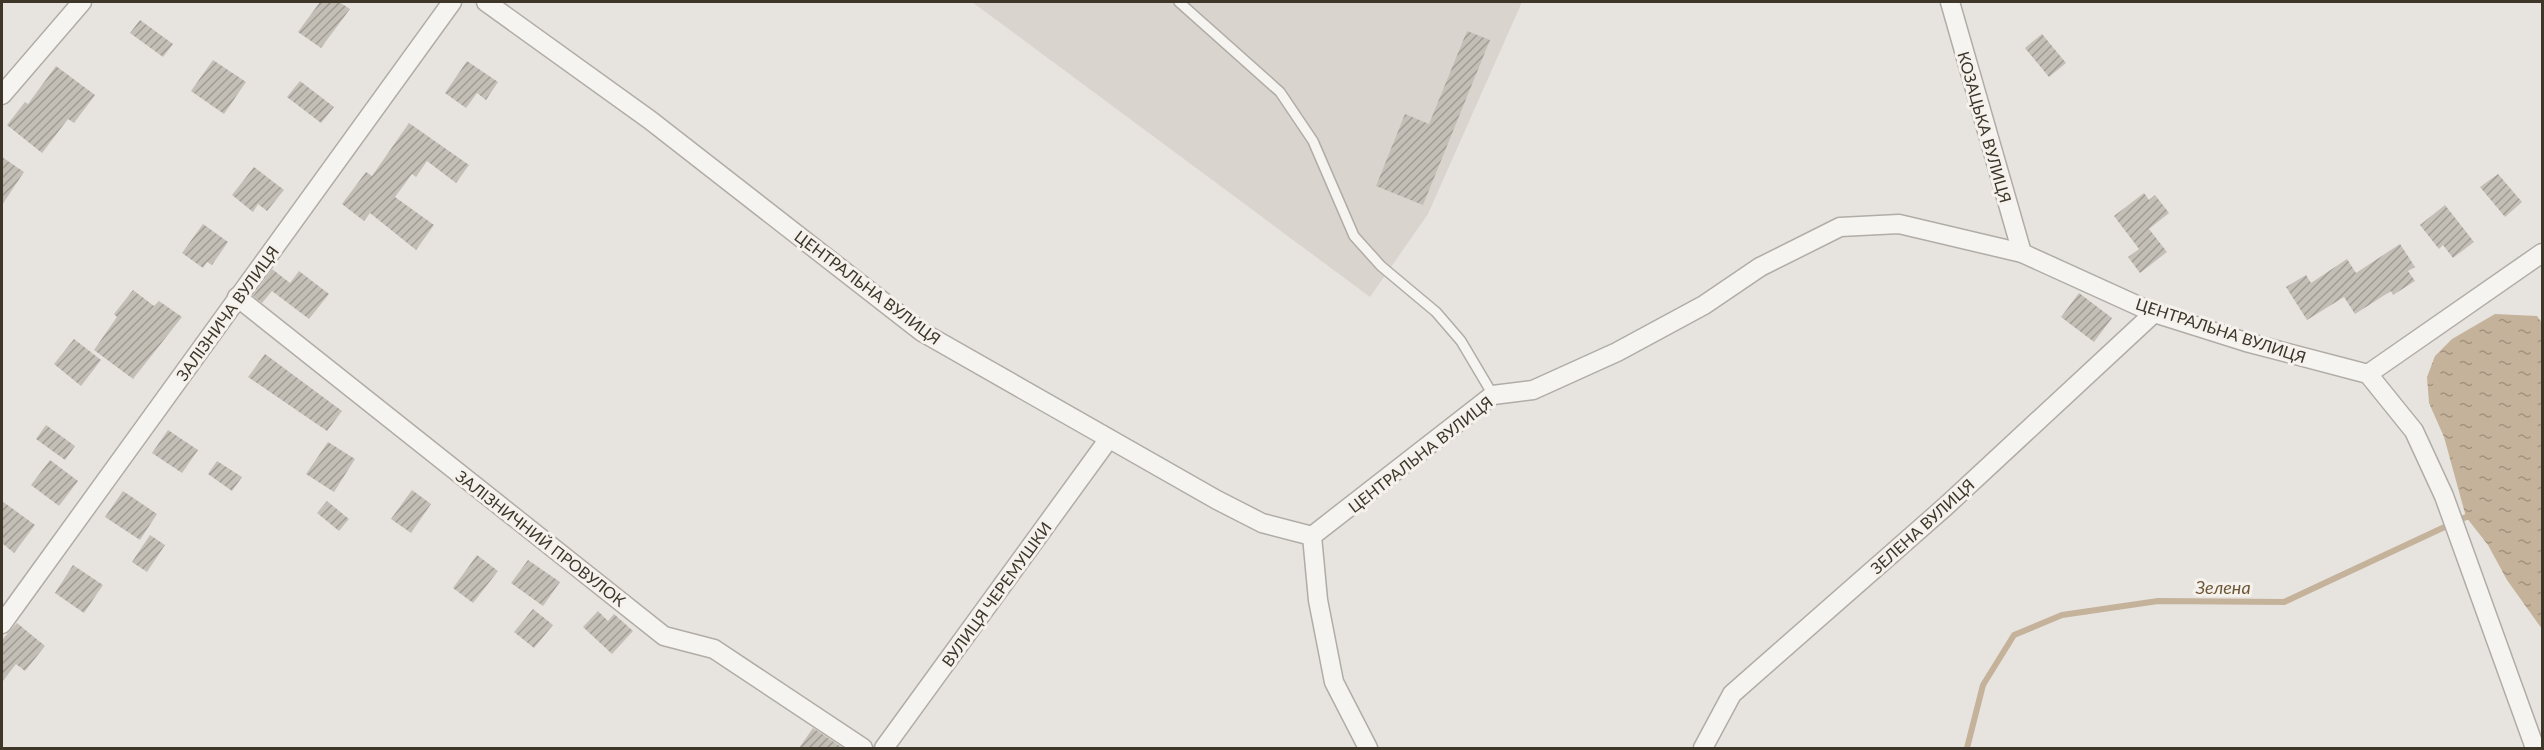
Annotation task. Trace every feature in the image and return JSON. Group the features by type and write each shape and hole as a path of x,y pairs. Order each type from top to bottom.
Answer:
{"street":[{"path":"2,95 82,2"},
{"name":"ЗАЛІЗНИЧА ВУЛИЦЯ","path":"2,624 452,2"},
{"name":"ЦЕНТРАЛЬНА ВУЛИЦЯ","path":"486,2 650,120 922,332 1108,440 1262,523 1312,536 1494,395 1533,390 1617,352 1704,304 1760,267 1840,227 1899,224 2022,253 2154,312 2246,342 2368,374"},
{"name":"КОЗАЦЬКА ВУЛИЦЯ","path":"1950,2 2022,253"},
{"path":"2535,748 2462,540 2444,496 2414,431 2368,374 2542,253"},
{"name":"ЗАЛІЗНИЧНИЙ ПРОВУЛОК","path":"237,297 664,636 714,649 863,748"},
{"name":"ЗЕЛЕНА ВУЛИЦЯ","path":"1704,748 1732,694 1946,506 2154,312"},
{"name":"ВУЛИЦЯ ЧЕРЕМУШКИ","path":"884,748 1108,440"},
{"path":"1312,536 1318,600 1334,682 1368,748"}],"lane":[{"path":"1179,2 1280,92 1313,141 1354,236 1381,266 1436,312 1461,341 1494,395"}],"shaded area":[{"path":"972,2 1522,2 1428,214 1370,297"}],"water":[{"path":"2495,314 2537,316 2542,323 2542,629 2507,580 2488,545 2466,517 2444,437 2429,403 2427,377 2435,356 2452,339"}],"building":[{"path":"320,2 339,2 350,9 321,48 298,32"},
{"path":"140,20 173,44 163,57 130,33"},
{"path":"1467,31 1490,40 1423,205 1376,186 1405,114 1429,124"},
{"path":"2042,34 2066,63 2049,77 2025,48"},
{"path":"213,60 246,82 224,114 191,91"},
{"path":"467,61 498,82 486,100 477,93 466,108 445,93"},
{"path":"56,66 95,95 74,123 68,119 42,153 7,125 25,102 28,104"},
{"path":"300,81 334,107 321,123 287,97"},
{"path":"409,123 469,165 456,183 427,161 416,177 412,174 395,197 434,225 416,250 370,213 364,221 342,204 366,172 372,176"},
{"path":"2,157 24,172 2,205"},
{"path":"254,167 284,190 267,211 258,204 253,212 232,195"},
{"path":"2498,174 2522,202 2505,217 2480,187"},
{"path":"2144,193 2149,200 2155,195 2169,213 2149,229 2167,252 2140,273 2128,257 2139,249 2114,216"},
{"path":"2445,205 2474,242 2453,258 2443,245 2439,249 2420,225"},
{"path":"203,224 228,242 212,265 207,262 203,268 182,253"},
{"path":"2400,244 2415,267 2408,271 2415,281 2393,295 2391,291 2355,314 2344,297 2307,320 2286,287 2306,275 2311,283 2347,259 2356,273"},
{"path":"272,269 290,283 299,271 329,294 309,319 272,291 262,303 253,296"},
{"path":"133,290 154,306 159,301 182,317 133,379 94,350 117,317 114,314"},
{"path":"2079,293 2112,318 2094,342 2061,317"},
{"path":"74,339 101,360 81,386 54,364"},
{"path":"265,354 342,411 327,431 248,377"},
{"path":"46,425 75,446 65,460 36,439"},
{"path":"168,430 198,450 182,473 152,453"},
{"path":"328,442 355,459 334,492 306,474"},
{"path":"50,460 78,481 59,506 31,485"},
{"path":"217,461 242,477 232,491 208,474"},
{"path":"412,490 431,504 411,533 391,519"},
{"path":"123,491 157,514 140,540 105,517"},
{"path":"2,501 35,525 14,553 2,543"},
{"path":"327,501 349,519 339,531 317,513"},
{"path":"150,535 165,545 147,572 132,562"},
{"path":"477,555 498,571 473,603 453,588"},
{"path":"528,560 560,582 543,606 511,583"},
{"path":"73,565 103,585 84,613 55,593"},
{"path":"533,609 553,625 534,648 514,632"},
{"path":"598,611 608,621 614,614 633,631 612,654 583,627"},
{"path":"17,623 45,646 25,671 16,664 2,682 2,640"},
{"path":"813,728 843,748 799,748"}],"waterway":[{"name":"Зелена","path":"1967,748 1983,685 2014,635 2062,615 2158,601 2284,602 2466,517 2473,517"}]}
